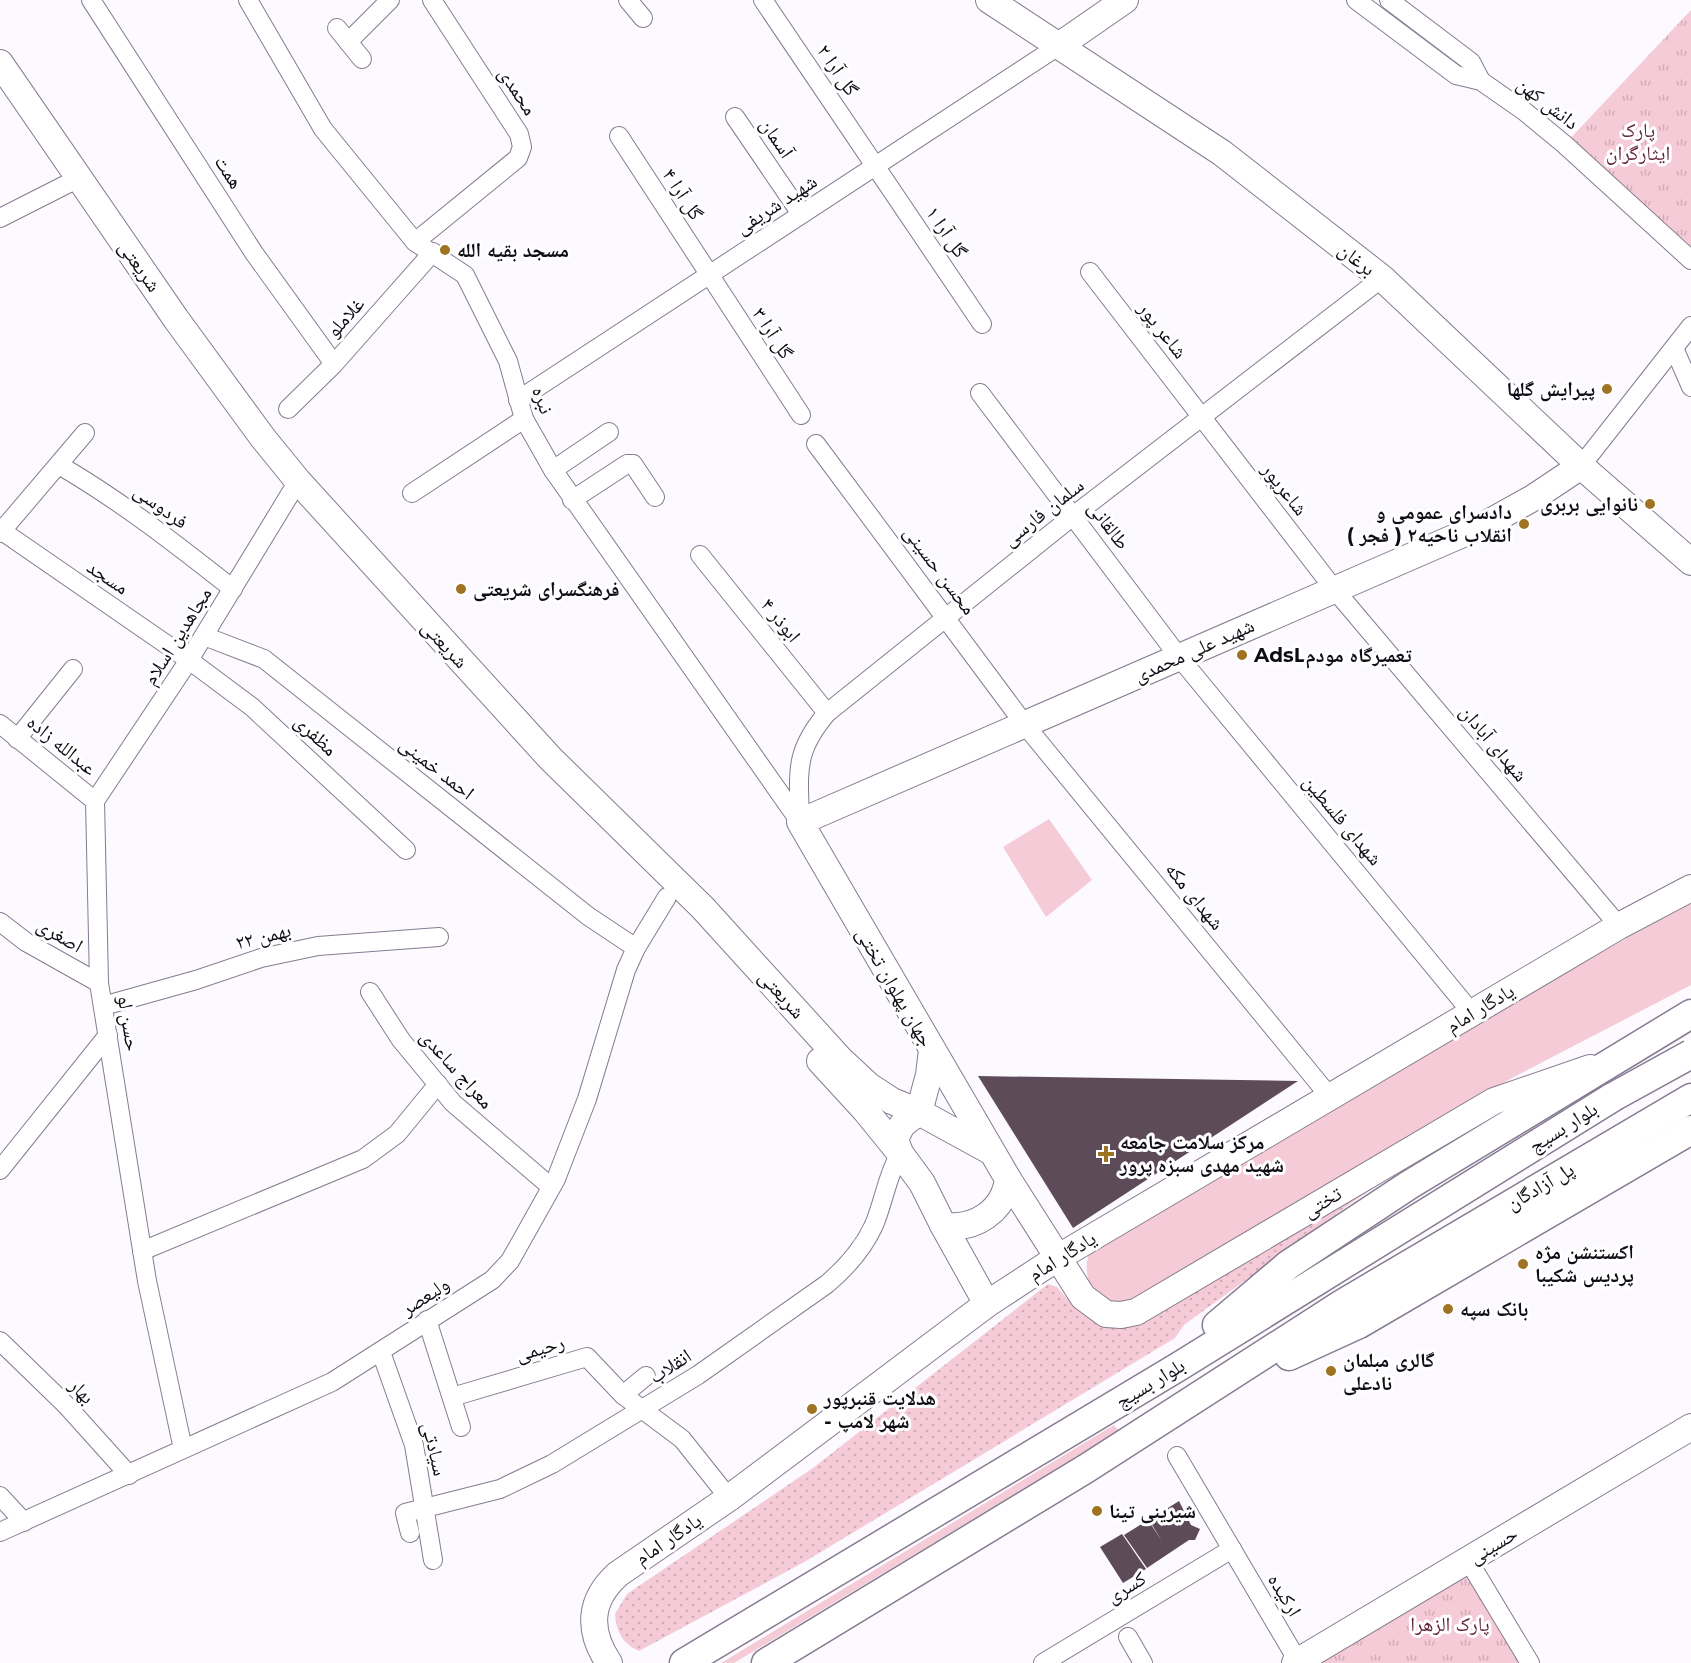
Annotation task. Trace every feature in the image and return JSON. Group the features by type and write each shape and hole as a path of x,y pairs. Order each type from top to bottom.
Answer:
{"main road":[{"path":"1156,1379 1287,1265 1409,1185 1691,1014"},
{"path":"1638,1045 1670,1045 1691,1054"},
{"name":"بلوار بسیج","path":"684,1663 1156,1379 1612,1097 1691,1054"},
{"name":"پل آزادگان","path":"1390,1276 1691,1098"},
{"path":"1198,1399 1359,1324 1691,1130"},
{"name":"بلوار بسیج","path":"766,1663 1198,1399 1390,1276"}],"street":[{"name":"همت","path":"91,0 254,253 334,364"},
{"name":"نبره","path":"248,0 323,129 415,242 465,275 508,361 524,419 553,470 800,822"},
{"path":"362,59 342,35 390,0"},
{"name":"محمدی","path":"415,242 518,158 522,147 519,134 432,0"},
{"path":"628,0 643,18"},
{"name":"گل آرا ۲","path":"763,0 875,166"},
{"name":"برغان","path":"989,0 1222,153 1382,278 1581,466 1691,562"},
{"path":"1060,45 1125,0"},
{"name":"دانش کهن","path":"1356,0 1456,75 1481,81 1524,111 1564,144 1691,260"},
{"name":"دانش کهن","path":"1389,0 1471,62 1481,81"},
{"name":"شهید شریفی","path":"518,400 1060,45"},
{"name":"شریعتی","path":"0,63 73,181 209,387 542,772 667,897 865,1110 922,1183 987,1304"},
{"name":"شریعتی","path":"0,84 73,181"},
{"name":"آسمان","path":"735,117 801,214"},
{"name":"گل آرا ۴","path":"619,136 708,275"},
{"name":"گل آرا ۱","path":"875,166 982,324"},
{"path":"0,218 73,181"},
{"name":"غلاملو","path":"288,409 334,364 433,252"},
{"name":"شاعر پور","path":"1090,272 1201,416"},
{"name":"گل آرا ۳","path":"708,275 801,415"},
{"name":"سلمان فارسی","path":"800,822 799,776 803,748 811,733 827,713 1073,516 1382,278"},
{"path":"1581,466 1691,326"},
{"path":"1674,348 1691,387"},
{"name":"طالقانی","path":"980,393 1179,657"},
{"name":"شاعرپور","path":"1201,416 1334,589"},
{"path":"412,494 524,419"},
{"path":"553,470 609,432"},
{"path":"1,530 85,433"},
{"name":"محسن حسینی","path":"816,444 947,617 1025,725"},
{"path":"572,500 627,464 633,464 655,497"},
{"name":"فردوسی","path":"59,465 97,487 161,532 233,589"},
{"name":"شهید علی محمدی","path":"800,822 1488,523 1533,498 1581,466"},
{"name":"شریعتی","path":"294,486 550,758 703,908 840,1059 870,1086 892,1101 919,1112 992,1152"},
{"name":"مجاهدین اسلام","path":"95,801 189,660 294,486"},
{"name":"مسجد","path":"1,530 189,660"},
{"name":"ابوذر ۴","path":"700,555 827,713"},
{"name":"شهدای آبادان","path":"1334,589 1619,926"},
{"name":"احمد خمینی","path":"204,636 264,659 588,916 636,948"},
{"name":"شهدای فلسطین","path":"1179,657 1472,1012"},
{"name":"مظفری","path":"189,660 252,707 406,850"},
{"path":"6,731 73,669"},
{"name":"شهدای مکه","path":"1025,725 1330,1097"},
{"name":"عبدالله زاده","path":"6,731 95,801"},
{"name":"حسن لو","path":"95,801 99,983 142,1251 183,1449"},
{"name":"جهان پهلوان تختی","path":"800,822 1008,1179"},
{"path":"1619,926 1691,875"},
{"path":"1619,926 1691,888"},
{"name":"ولیعصر","path":"0,1532 332,1382 492,1280 510,1261 551,1187 587,1099 599,1053 636,948 667,897"},
{"name":"اصغری","path":"0,922 26,942 99,983"},
{"name":"یادگار امام","path":"609,1663 598,1639 594,1611 604,1586 729,1498 987,1304 1059,1257 1619,926"},
{"name":"۲۲ بهمن","path":"103,1006 284,953 318,946 439,937"},
{"name":"معراج ساعدی","path":"370,992 401,1040 453,1103 551,1187"},
{"path":"0,1170 108,1035"},
{"path":"900,1153 896,1137 898,1131 919,1112 929,1075 932,1050"},
{"name":"تختی","path":"1059,1257 1083,1297 1092,1307 1106,1314 1136,1312 1494,1101 1611,1062"},
{"path":"142,1251 363,1159 397,1134 438,1084"},
{"name":"انقلاب","path":"410,1533 405,1513 500,1489 552,1464 644,1410 780,1318 843,1271 861,1249 875,1223 892,1168 900,1153"},
{"path":"1008,1179 1059,1257"},
{"path":"943,1225 959,1228 976,1223 1002,1200 1008,1179"},
{"path":"427,1320 461,1427"},
{"name":"بهار","path":"0,1341 66,1404 129,1474"},
{"name":"سیادتی","path":"381,1352 414,1445 433,1560"},
{"name":"رحیمی","path":"452,1397 587,1357 623,1395 682,1439 729,1498"},
{"path":"623,1395 646,1376"},
{"name":"حسینی","path":"1297,1662 1691,1427"},
{"name":"ارکیده","path":"1177,1456 1297,1662"},
{"path":"0,1496 24,1522"},
{"name":"کسری","path":"1044,1663 1232,1549"},
{"path":"1468,1560 1530,1663"},
{"path":"1128,1637 1143,1663"}],"green space":[{"name":"پارک ایثارگران","path":"1691,10 1691,260 1565,144"},
{"path":"1049,819 1092,880 1046,917 1003,847"},
{"path":"1691,902 1691,985 1512,1078 1127,1305 1108,1302 1094,1290 1087,1273 1089,1254 1524,996"},
{"path":"1485,1115 1354,1201 1184,1325 1175,1338 806,1561 639,1651 621,1637 615,1614 627,1594 813,1468 1048,1284 1057,1287 1077,1310 1099,1323"},
{"path":"1114,1425 1119,1431 734,1663 721,1663"},
{"name":"پارک الزهرا","path":"1463,1570 1519,1663 1307,1663"}],"building":[{"name":"مرکز سلامت جامعه شهید مهدی سبزه پرور","path":"978,1076 1298,1081 1073,1228"},
{"path":"1179,1501 1191,1525 1200,1529 1195,1540 1189,1540 1147,1568 1124,1535 1148,1520 1162,1541 1149,1520"},
{"path":"1122,1534 1146,1569 1123,1583 1100,1547"}],"place":[{"name":"مسجد بقیه الله","path":"445,250"},
{"name":"پیرایش گلها","path":"1607,389"},
{"name":"نانوایی بربری","path":"1650,504"},
{"name":"دادسرای عمومی و انقلاب ناحیه۲ ( فجر )","path":"1524,524"},
{"name":"فرهنگسرای شریعتی","path":"461,589"},
{"name":"AdsLتعمیرگاه مودم","path":"1242,655"},
{"name":"مرکز سلامت جامعه شهید مهدی سبزه پرور","path":"1106,1154"},
{"name":"اکستنشن مژه پردیس شکیبا","path":"1523,1264"},
{"name":"بانک سپه","path":"1448,1309"},
{"name":"گالری مبلمان نادعلی","path":"1331,1371"},
{"name":"هدلایت قنبرپور - شهر لامپ","path":"812,1409"},
{"name":"شیرینی تینا","path":"1097,1511"}]}
